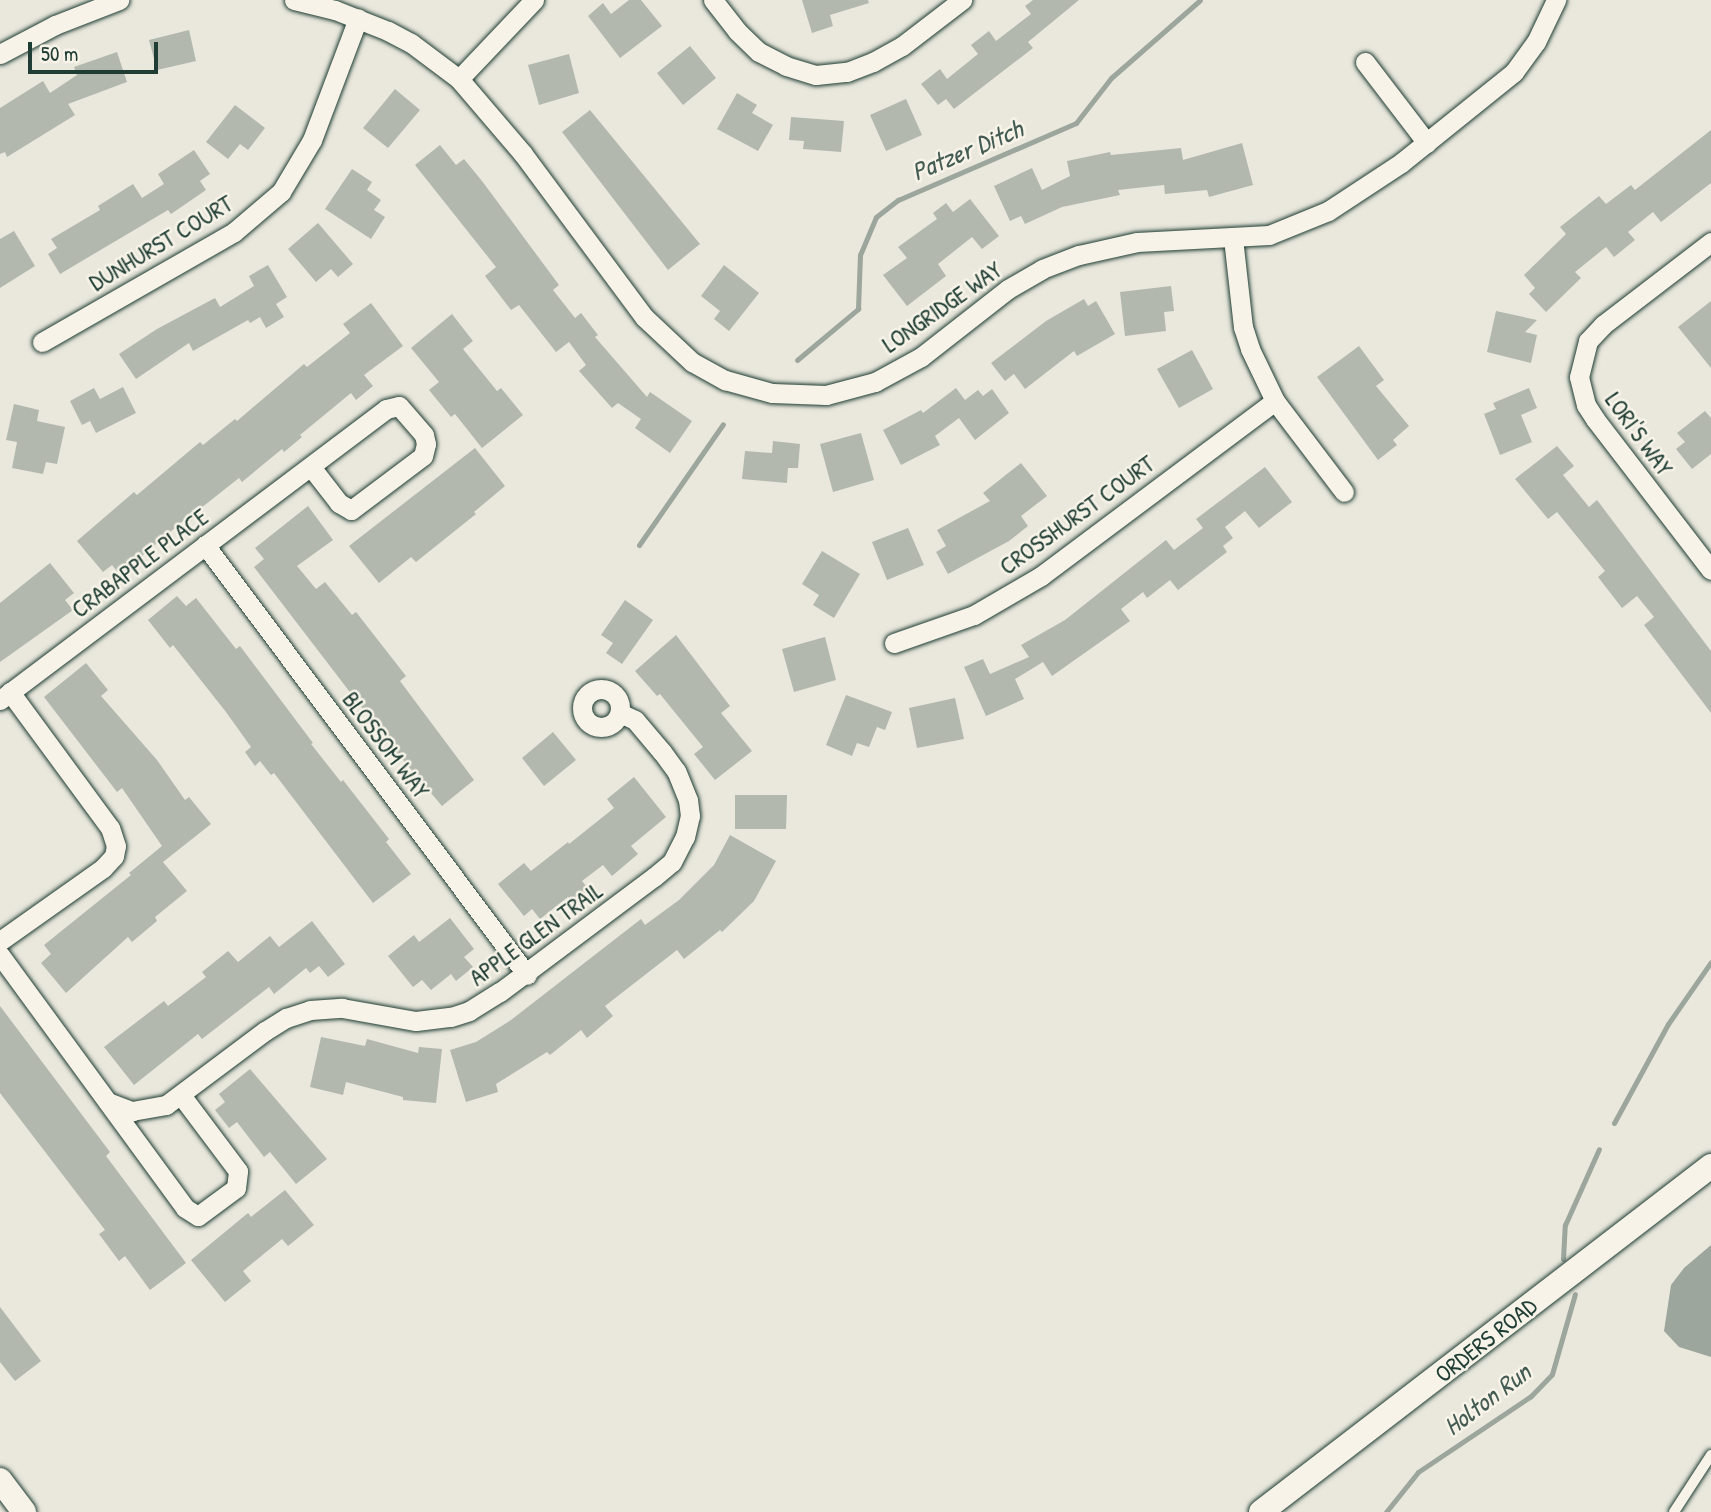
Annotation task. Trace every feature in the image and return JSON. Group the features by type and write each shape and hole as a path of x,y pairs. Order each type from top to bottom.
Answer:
{"street":[{"path":"0,54 55,25 119,0"},
{"name":"LONGRIDGE WAY","path":"294,0 358,18 411,43 459,79 523,154 645,317 668,342 692,362 725,380 772,393 826,395 875,382 921,357 1007,289 1042,269 1079,255 1137,242 1269,235 1328,211 1427,143 1514,72 1536,42 1556,0"},
{"path":"459,79 534,0"},
{"path":"713,0 737,32 759,52 786,66 816,75 847,72 873,62 902,46 962,0"},
{"name":"DUNHURST COURT","path":"42,342 234,232 281,192 312,140 358,18"},
{"path":"1365,62 1427,143"},
{"path":"1233,238 1243,327 1275,401 1344,492"},
{"name":"LORI'S WAY","path":"1711,242 1603,325 1588,341 1579,377 1586,405 1595,419 1711,570"},
{"name":"CROSSHURST COURT","path":"894,643 974,615 1041,576 1275,401"},
{"name":"CRABAPPLE PLACE","path":"5,696 386,409 399,406 424,435 426,444 423,456 351,510 339,503 311,467"},
{"name":"BLOSSOM WAY","path":"205,545 526,974"},
{"path":"0,941 103,868 114,856 116,846 110,828 5,696"},
{"name":"APPLE GLEN TRAIL","path":"108,1102 132,1111 150,1110 166,1105 286,1018 310,1010 342,1008 416,1021 451,1017 481,1004 526,974 654,877 672,862 685,837 689,808 680,778 635,720 620,713"},
{"path":"0,955 185,1208 198,1216 236,1188 238,1171 181,1095"},
{"name":"ORDERS ROAD","path":"1261,1512 1711,1166"},
{"path":"0,1480 24,1512"}],"lane":[{"path":"1675,1512 1711,1455"}],"shaded area":[{"path":"1711,1245 1711,1357 1679,1347 1664,1331 1671,1285 1684,1268"}],"building":[{"path":"629,0 641,0 662,26 620,58 588,16 603,3 611,14"},
{"path":"802,0 868,0 869,3 830,15 833,26 812,33"},
{"path":"1033,0 1079,0 1028,42 1033,48 954,109 946,99 938,105 921,84 940,69 947,79 978,54 971,45 989,31 996,41 1031,14 1025,6"},
{"path":"189,30 196,61 157,70 149,40"},
{"path":"690,46 716,78 683,105 657,73"},
{"path":"117,52 127,82 68,104 75,115 7,157 5,152 0,154 0,108 43,81 50,93 77,75 74,67"},
{"path":"569,54 579,93 539,105 528,65"},
{"path":"395,89 420,110 388,148 363,128"},
{"path":"737,93 757,105 752,113 773,125 758,151 717,129"},
{"path":"906,99 922,135 886,151 870,115"},
{"path":"235,105 265,128 248,150 240,144 228,159 206,142"},
{"path":"590,110 700,244 668,270 562,132"},
{"path":"791,117 844,121 841,152 803,149 804,141 789,140"},
{"path":"1711,130 1711,183 1661,222 1653,212 1628,232 1635,240 1614,257 1606,247 1575,272 1581,278 1546,312 1529,294 1535,288 1524,275 1566,234 1560,227 1599,196 1606,204 1631,185 1635,190"},
{"path":"1242,143 1253,185 1209,197 1207,190 1165,194 1164,185 1118,190 1120,195 1062,207 1025,224 1021,216 1010,221 994,186 1032,168 1042,190 1070,176 1067,161 1110,152 1111,155 1181,148 1183,160"},
{"path":"440,145 456,165 464,159 559,285 553,290 575,318 581,313 598,335 595,337 647,397 650,392 692,421 670,453 635,428 641,419 618,403 612,408 579,371 586,365 569,342 556,352 519,305 511,310 485,276 496,267 415,165"},
{"path":"194,150 210,174 200,181 206,190 171,214 168,210 60,274 48,254 57,248 51,239 100,210 98,206 133,184 142,198 164,184 158,174"},
{"path":"352,169 372,182 367,190 381,200 374,210 385,217 371,239 325,209"},
{"path":"970,199 999,236 982,249 972,237 938,264 946,276 907,306 883,275 907,258 898,247 937,219 933,213 946,203 953,212"},
{"path":"318,223 353,264 338,277 331,269 316,282 288,249"},
{"path":"14,231 35,266 0,288 0,239"},
{"path":"268,265 287,297 276,304 284,317 266,328 260,317 250,323 248,320 193,351 189,343 136,379 119,354 157,329 215,298 220,307 254,286 249,276"},
{"path":"724,265 759,293 729,331 714,319 720,311 701,296"},
{"path":"1171,286 1174,311 1164,312 1166,331 1125,336 1120,292"},
{"path":"1084,299 1088,306 1096,301 1115,334 1077,356 1074,351 1025,389 1014,374 1005,381 991,363 1046,321"},
{"path":"1711,301 1711,368 1678,327"},
{"path":"371,303 403,346 364,375 373,386 356,400 351,393 300,435 302,437 284,452 282,449 242,482 239,478 201,508 203,511 187,524 184,520 120,575 112,565 103,572 77,541 134,492 137,495 200,442 203,445 235,419 237,421 304,364 307,367 350,333 343,324"},
{"path":"1496,311 1537,320 1525,332 1537,335 1531,363 1487,352"},
{"path":"452,314 473,341 463,349 497,391 501,388 523,415 482,448 455,414 451,417 429,390 439,382 411,348"},
{"path":"1359,346 1384,380 1376,386 1409,426 1393,440 1397,445 1378,460 1317,377"},
{"path":"1192,350 1213,389 1179,408 1157,369"},
{"path":"123,387 136,413 96,433 90,421 82,425 70,401 94,388 100,399"},
{"path":"956,388 965,400 978,390 983,396 992,389 1009,413 975,440 959,418 935,436 940,445 901,465 883,430 921,410 923,413"},
{"path":"1529,388 1537,408 1521,415 1532,442 1500,455 1484,414 1496,409 1493,403"},
{"path":"14,404 39,410 37,421 65,427 57,464 46,462 43,474 12,468 17,442 6,440"},
{"path":"1705,411 1711,418 1711,454 1692,469 1676,449 1685,442 1677,433"},
{"path":"861,433 874,480 833,492 820,444"},
{"path":"773,441 800,444 798,468 788,468 787,483 742,479 745,451 772,453"},
{"path":"1557,446 1574,466 1563,475 1589,507 1597,500 1711,651 1711,713 1644,625 1654,617 1637,596 1622,608 1598,577 1605,571 1557,512 1548,519 1515,479"},
{"path":"475,448 505,486 474,512 476,514 416,562 411,557 379,583 349,546"},
{"path":"1021,463 1047,496 1021,516 1028,526 1009,541 948,574 936,552 946,546 937,530 990,501 983,493"},
{"path":"1265,467 1292,502 1259,528 1245,511 1225,527 1233,538 1223,546 1227,552 1178,590 1170,580 1147,598 1143,592 1121,609 1130,621 1052,676 1043,662 1015,679 1024,699 986,716 964,667 983,659 990,674 1029,657 1021,645 1065,620 1166,540 1174,550 1203,528 1196,519"},
{"path":"308,506 333,540 297,566 316,589 325,582 352,615 356,612 406,676 400,681 474,780 442,806 392,747 254,567 264,559 255,548"},
{"path":"908,528 924,565 887,580 872,542"},
{"path":"822,551 860,574 834,618 813,605 819,595 802,584"},
{"path":"50,563 74,593 65,600 73,610 0,662 0,603"},
{"path":"177,596 186,606 196,598 236,649 240,646 313,743 311,744 389,839 386,842 411,874 373,903 274,773 271,775 260,761 255,766 245,752 251,747 226,712 173,645 170,648 148,620"},
{"path":"625,600 653,620 622,664 606,653 613,643 601,635"},
{"path":"676,635 730,706 721,713 752,751 715,780 694,754 703,747 660,694 657,696 635,671"},
{"path":"825,637 836,680 794,692 782,649"},
{"path":"86,663 108,690 101,696 157,760 185,800 189,797 211,824 163,862 187,891 155,917 157,921 132,942 128,937 66,993 41,963 51,954 44,945 131,875 129,873 162,846 122,788 117,792 44,697"},
{"path":"846,695 892,712 885,730 877,727 869,747 857,743 852,756 826,745"},
{"path":"955,698 964,739 917,748 909,708"},
{"path":"553,732 576,760 544,786 522,758"},
{"path":"634,777 666,817 631,846 638,854 612,876 603,865 582,881 591,892 574,905 568,897 540,919 532,909 524,916 498,884 524,863 531,871 568,842 569,844 614,808 607,799"},
{"path":"735,795 787,795 786,829 735,829"},
{"path":"730,835 776,861 754,901 722,932 720,930 684,959 677,950 605,1006 613,1016 587,1038 581,1030 550,1055 547,1052 496,1084 498,1092 466,1102 450,1050 476,1042 511,1020 641,919 645,925 679,900 714,865"},
{"path":"450,918 474,949 464,957 473,967 456,981 451,974 431,990 422,980 413,987 388,956 414,935 419,942"},
{"path":"312,921 345,964 328,977 319,966 310,973 306,968 274,994 269,987 202,1039 198,1034 134,1085 104,1047 164,1001 168,1006 206,977 202,972 228,951 238,962 270,936 279,947"},
{"path":"0,1006 110,1152 106,1156 186,1263 150,1290 125,1256 119,1261 99,1234 105,1230 0,1093"},
{"path":"321,1037 365,1046 367,1039 418,1053 419,1047 442,1049 436,1103 403,1100 403,1097 346,1082 343,1095 310,1087"},
{"path":"250,1069 327,1159 296,1184 270,1152 264,1157 237,1122 229,1128 215,1110 225,1102 219,1094"},
{"path":"285,1190 314,1225 288,1246 282,1239 243,1271 251,1281 225,1302 191,1260 248,1213 251,1217"},
{"path":"0,1307 41,1361 15,1381 0,1362"}],"waterway":[{"name":"Patzer Ditch","path":"797,360 858,309 860,255 876,217 898,200 1076,123 1111,78 1200,0"},
{"name":"Patzer Ditch","path":"639,545 723,424"},
{"name":"Holton Run","path":"1614,1123 1668,1024 1711,962"},
{"name":"Holton Run","path":"1563,1259 1565,1225 1599,1149"},
{"name":"Holton Run","path":"1386,1512 1418,1472 1531,1396 1552,1374 1575,1294"}]}
